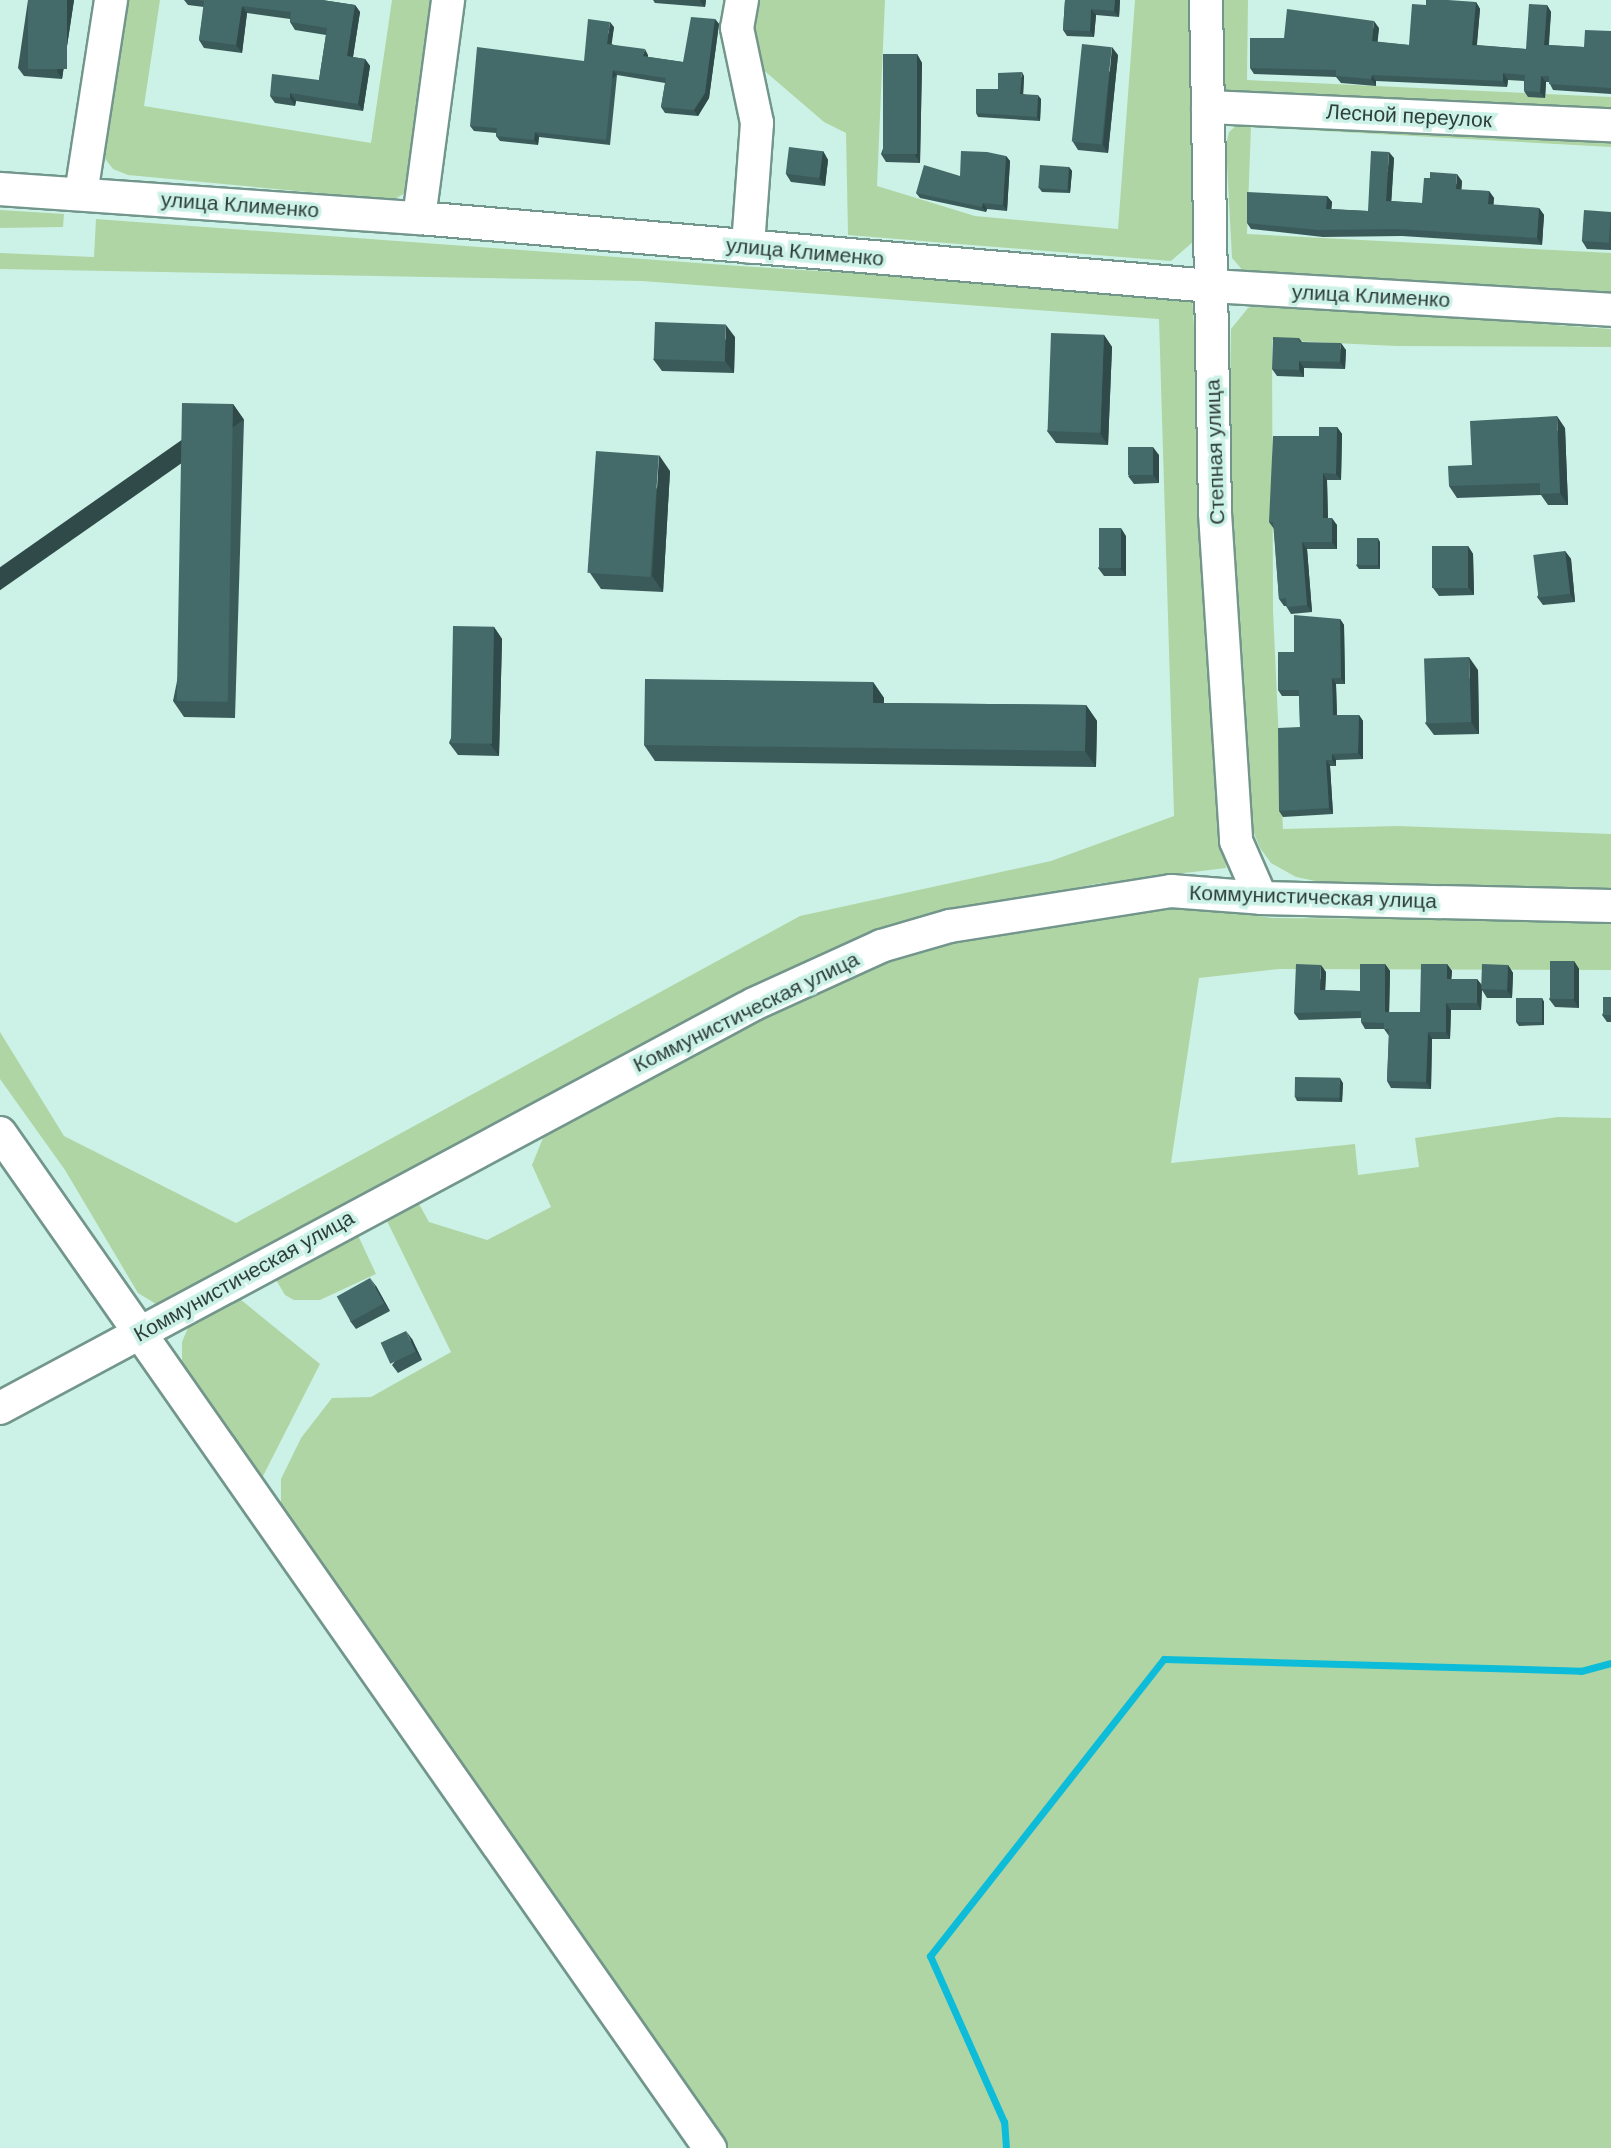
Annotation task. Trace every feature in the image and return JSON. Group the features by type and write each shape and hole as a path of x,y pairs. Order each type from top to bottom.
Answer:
{"street":[{"path":"81,194 111,0"},
{"path":"419,218 448,0"},
{"path":"741,0 737,29 757,123 748,247"},
{"name":"Степная улица","path":"1206,0 1215,513 1236,841 1261,898"},
{"name":"Лесной переулок","path":"1208,107 1611,125"},
{"name":"улица Клименко","path":"0,189 419,218 1210,286 1611,310"},
{"name":"Коммунистическая улица","path":"0,1408 140,1334 366,1208 742,1010 817,971 881,946 950,926 1171,891 1261,898 1611,905"},
{"path":"0,1133 710,2148"}],"green space":[{"path":"128,0 160,0 144,106 371,143 392,0 430,0 407,192 393,200 128,175 113,169 103,156"},
{"path":"752,0 885,0 877,186 975,216 1118,229 1135,0 1196,0 1199,229 1194,241 1171,261 848,235 846,133 824,122 761,68 751,43"},
{"path":"1216,0 1248,0 1247,80 1611,97 1611,115 1230,97 1220,91"},
{"path":"1240,122 1611,137 1611,147 1251,127 1247,234 1611,253 1611,296 1245,273 1232,258 1226,145 1229,132"},
{"path":"0,210 64,214 63,227 0,228"},
{"path":"96,219 739,266 1192,294 1226,868 1095,884 956,911 827,953 174,1304 156,1304 138,1293 65,1170 0,1079 0,1032 64,1136 236,1223 800,916 1051,861 1174,816 1159,319 642,281 0,269 0,253 94,257"},
{"path":"1262,304 1611,329 1611,347 1396,346 1272,340 1273,610 1283,829 1398,826 1611,834 1611,889 1330,884 1296,877 1271,863 1260,848 1249,821 1229,444 1231,329 1248,308"},
{"path":"1177,903 1272,918 1611,920 1611,970 1279,969 1199,978 1171,1163 1355,1144 1358,1175 1419,1167 1415,1138 1558,1117 1611,1118 1611,2148 729,2148 281,1507 281,1479 301,1438 332,1398 371,1397 451,1352 385,1217 418,1202 429,1222 487,1240 551,1207 532,1165 547,1128 857,970 917,950 1046,920"},
{"path":"355,1229 376,1274 320,1300 294,1300 285,1295 272,1273"},
{"path":"235,1295 320,1364 262,1478 187,1380 182,1362 182,1342 190,1323"}],"building":[{"path":"28,0 67,0 67,69 28,69"},
{"path":"198,0 322,0 355,5 347,56 365,59 358,104 290,93 290,98 270,96 272,74 319,80 327,28 290,22 291,12 242,6 236,45 199,40 204,1"},
{"path":"1065,0 1115,0 1114,11 1091,9 1090,31 1063,30"},
{"path":"1426,0 1476,2 1472,45 1526,49 1529,4 1547,5 1544,45 1584,47 1585,30 1611,31 1611,88 1549,84 1549,76 1541,76 1540,92 1524,91 1525,75 1503,73 1503,81 1372,75 1371,79 1336,76 1336,70 1250,68 1250,38 1284,38 1287,9 1374,21 1372,41 1409,45 1412,4 1426,5"},
{"path":"691,17 715,19 705,93 694,110 661,107 666,78 613,70 606,140 535,132 534,140 496,136 497,128 470,126 477,47 584,61 588,19 610,22 607,44 645,49 643,56 683,62"},
{"path":"1082,44 1112,47 1102,145 1072,141"},
{"path":"883,54 917,54 917,154 883,154"},
{"path":"1022,72 1020,94 1038,95 1037,117 976,113 976,89 998,89 998,73"},
{"path":"789,147 823,151 819,178 786,174"},
{"path":"961,151 1006,156 1003,205 983,203 982,207 916,193 924,165 960,176"},
{"path":"1371,151 1389,152 1386,201 1422,203 1424,178 1430,178 1430,172 1457,174 1456,189 1489,191 1488,204 1539,208 1537,238 1397,229 1318,230 1247,223 1247,192 1327,196 1326,209 1368,211"},
{"path":"1040,165 1069,167 1067,190 1038,188"},
{"path":"1584,210 1611,212 1609,243 1582,241"},
{"path":"655,322 726,324 725,361 654,359"},
{"path":"1051,333 1104,335 1101,433 1048,431"},
{"path":"1273,337 1299,338 1299,342 1341,343 1340,362 1299,361 1299,370 1272,369"},
{"path":"182,403 233,404 228,702 177,701"},
{"path":"1557,416 1560,493 1540,494 1540,483 1449,486 1448,466 1472,465 1470,421"},
{"path":"1319,427 1337,427 1336,474 1323,473 1323,518 1332,518 1332,542 1302,542 1307,605 1287,607 1286,598 1279,599 1273,522 1269,522 1273,436 1319,436"},
{"path":"1128,447 1153,447 1153,475 1128,475"},
{"path":"596,451 659,455 650,577 587,573"},
{"path":"1099,528 1121,528 1121,568 1099,568"},
{"path":"1357,538 1378,538 1378,565 1357,565"},
{"path":"1432,546 1468,546 1468,588 1432,588"},
{"path":"1565,551 1570,594 1538,598 1533,555"},
{"path":"1294,615 1340,619 1341,678 1332,678 1333,715 1359,715 1358,753 1332,754 1332,760 1326,760 1329,808 1279,811 1278,728 1300,727 1299,690 1278,690 1278,652 1294,652"},
{"path":"453,626 494,627 492,744 451,743"},
{"path":"1469,657 1471,722 1426,724 1424,659"},
{"path":"645,679 873,682 873,703 1086,705 1085,751 644,745"},
{"path":"1550,961 1574,961 1574,999 1550,999"},
{"path":"1296,964 1321,965 1320,990 1360,991 1360,964 1385,964 1385,1012 1420,1012 1421,964 1447,964 1447,979 1477,979 1477,1003 1446,1003 1446,1032 1428,1032 1426,1082 1387,1081 1389,1029 1384,1029 1384,1023 1361,1022 1361,1011 1294,1013"},
{"path":"1482,964 1508,965 1507,990 1481,989"},
{"path":"1603,997 1611,997 1611,1015 1603,1015"},
{"path":"1516,998 1542,998 1542,1022 1516,1022"},
{"path":"1295,1077 1340,1078 1340,1098 1295,1097"},
{"path":"370,1278 384,1303 351,1322 337,1296"},
{"path":"406,1331 416,1352 390,1364 381,1343"}],"waterway":[{"path":"1006,2148 1004,2122 930,1956 1164,1659 1581,1671 1611,1663"}]}
